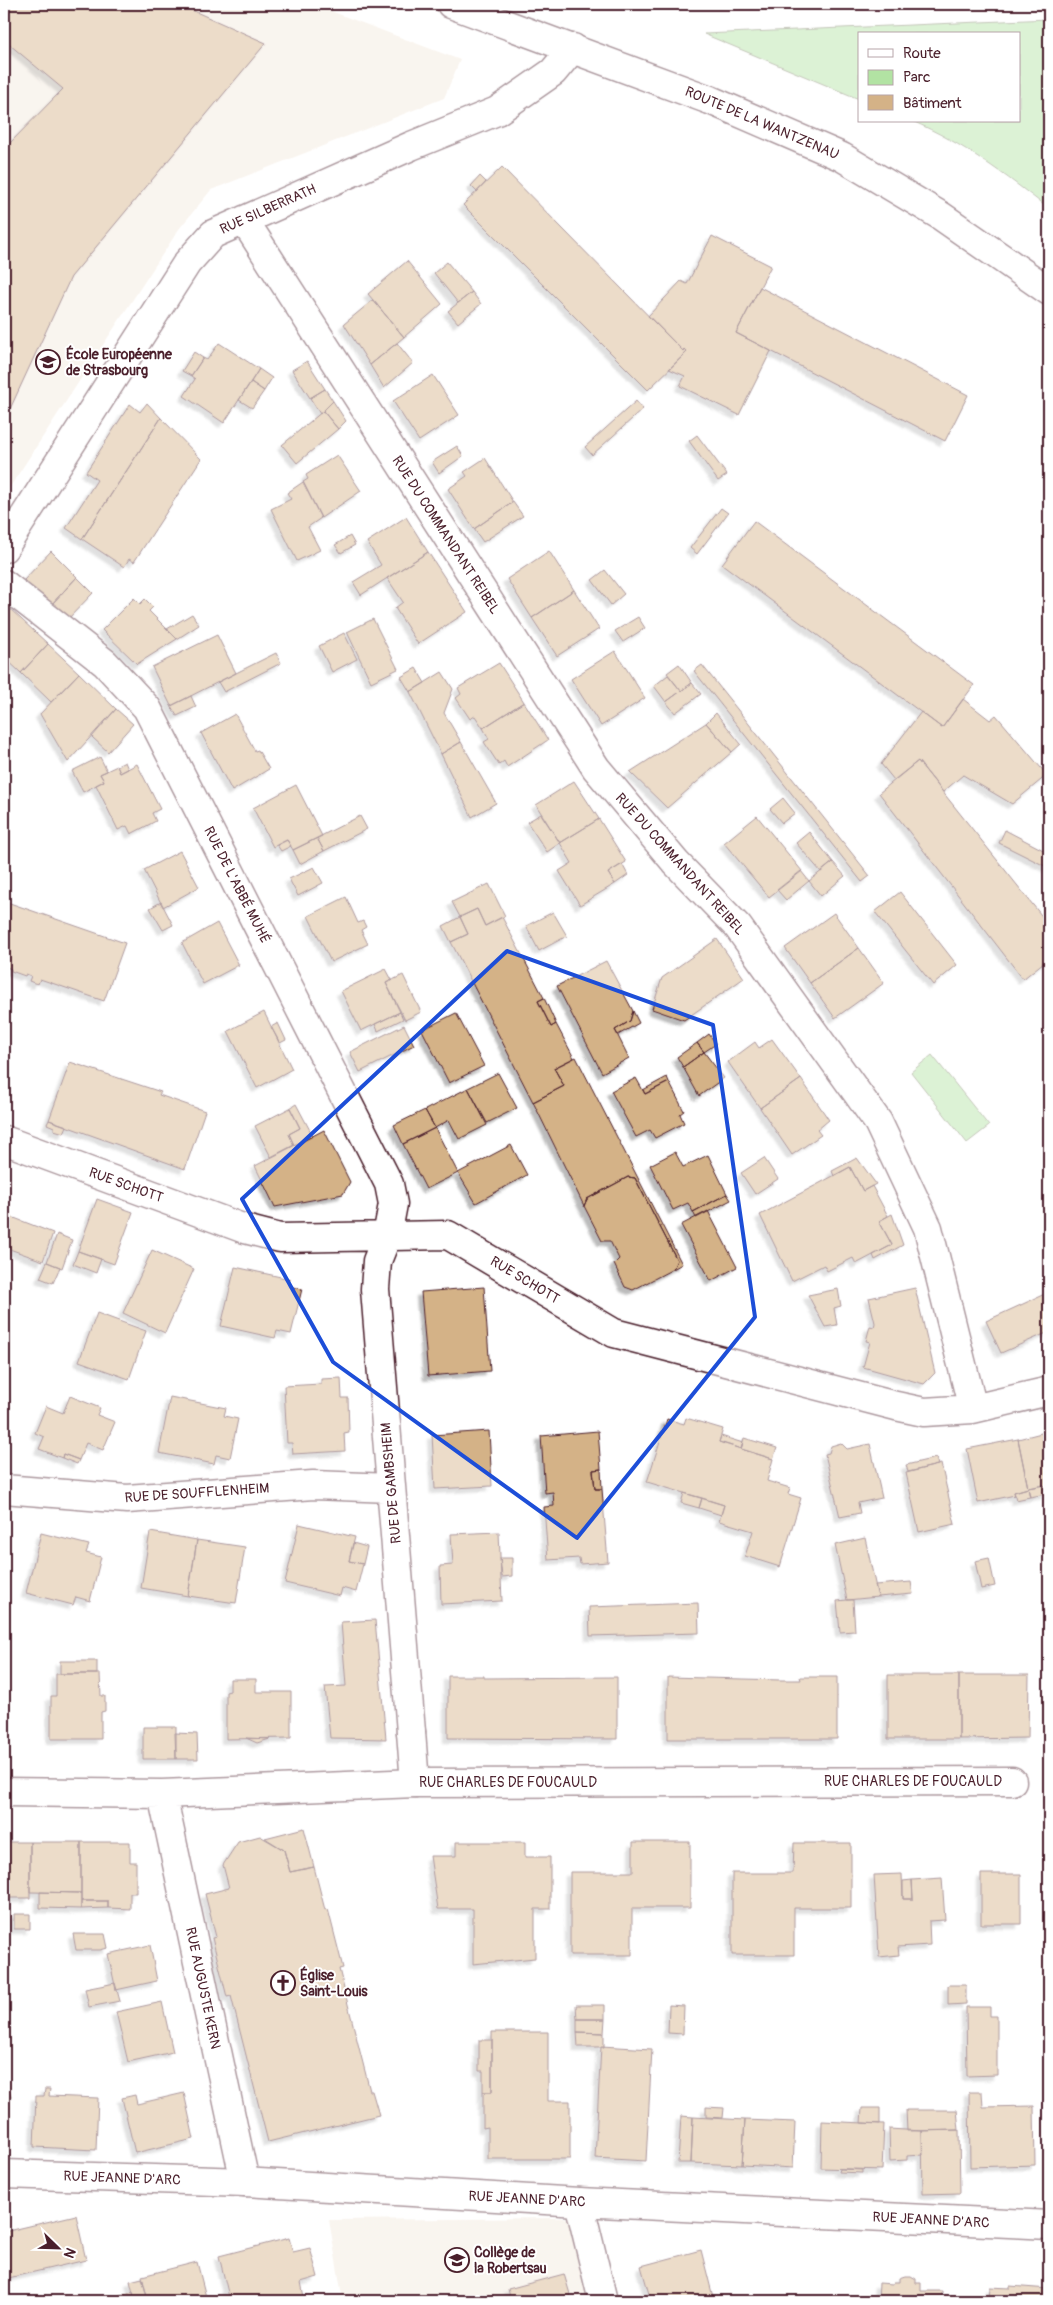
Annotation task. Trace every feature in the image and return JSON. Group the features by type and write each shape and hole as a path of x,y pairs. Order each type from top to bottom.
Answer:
{"street":[{"name":"ROUTE DE LA WANTZENAU","path":"451,4 710,100 842,157 941,216 1049,291"},
{"name":"RUE SILBERRATH","path":"4,548 187,263 213,234 411,146 496,112 553,72 572,48"},
{"name":"RUE DU COMMANDANT REIBEL","path":"244,220 596,768 676,863 738,927 878,1122 928,1228 972,1409"},
{"name":"RUE DE L'ABBÉ MUHÉ","path":"4,584 106,663 147,708 389,1184 392,1204 387,1236"},
{"name":"RUE SCHOTT","path":"4,1140 245,1229 280,1238 448,1235 614,1333 924,1412 972,1409 1049,1391"},
{"name":"RUE DE GAMBSHEIM","path":"387,1236 377,1261 375,1289 415,1783"},
{"name":"RUE DE SOUFFLENHEIM","path":"4,1489 127,1499 313,1485 391,1488"},
{"name":"RUE CHARLES DE FOUCAULD","path":"4,1792 162,1794 415,1783 1012,1781"},
{"name":"RUE AUGUSTE KERN","path":"162,1794 245,2182"},
{"name":"RUE JEANNE D'ARC","path":"4,2174 245,2182 579,2202 1049,2225"},
{"path":"579,2202 603,2301"}],"highlighted area":[{"path":"507,951 713,1025 755,1317 577,1538 333,1362 242,1199"}],"shaded area":[{"name":"École Européenne de Strasbourg","path":"4,4 312,4 460,60 444,98 211,190 179,229 4,496"},
{"name":"Collège de la Robertsau","path":"568,2218 588,2301 343,2301 329,2220"}],"green space":[{"path":"1049,19 1049,209 966,149 931,129 914,122 1020,122 1020,32 858,32 858,99 704,34"},
{"path":"932,1055 989,1126 967,1143 911,1072"}],"building":[{"path":"4,4 178,4 266,43 71,277 4,422 4,149 63,89 4,40"},
{"path":"502,167 683,351 684,349 687,352 648,390 463,205"},
{"path":"480,176 486,182 477,192 471,186"},
{"path":"712,236 771,266 736,333 771,351 739,415 680,386 685,376 669,369 687,352 684,349 683,351 648,316 681,281 687,284"},
{"path":"407,261 442,304 404,337 368,294"},
{"path":"447,262 472,292 458,303 434,273"},
{"path":"760,287 968,395 945,441 736,333"},
{"path":"472,292 481,304 458,323 448,311"},
{"path":"373,300 404,337 370,365 344,324"},
{"path":"219,343 259,369 224,423 184,396 195,379 191,376 203,358 207,360"},
{"path":"397,343 413,363 384,388 370,365"},
{"path":"194,352 203,358 191,376 182,371"},
{"path":"307,361 325,389 310,398 292,370"},
{"path":"259,369 272,378 264,391 251,382"},
{"path":"433,375 459,415 419,441 393,401"},
{"path":"251,382 264,391 252,408 239,400"},
{"path":"325,389 333,401 320,414 310,398"},
{"path":"333,401 346,421 338,429 323,411"},
{"path":"636,401 643,409 592,455 585,447"},
{"path":"147,403 161,418 82,539 66,528 97,480 86,472 130,404 140,412"},
{"path":"323,411 338,429 297,463 282,445"},
{"path":"161,418 201,459 134,562 129,559 124,567 82,539"},
{"path":"697,435 727,475 718,481 689,441"},
{"path":"457,446 463,456 439,473 432,462"},
{"path":"337,455 361,491 321,518 303,482 308,479 306,475"},
{"path":"485,458 513,502 474,529 448,489 467,476 464,472"},
{"path":"303,482 321,518 308,527 320,550 297,561 271,509 291,499 287,493"},
{"path":"513,502 523,516 483,542 474,529"},
{"path":"721,508 728,513 697,554 690,548"},
{"path":"406,517 428,552 361,595 353,582 381,565 367,542"},
{"path":"754,521 974,685 942,728 722,564"},
{"path":"350,536 355,545 341,553 335,545"},
{"path":"51,551 77,577 50,606 24,580"},
{"path":"549,551 574,590 532,618 507,579"},
{"path":"428,552 467,612 418,644 395,608 403,602 387,578"},
{"path":"605,570 624,594 611,605 592,580"},
{"path":"77,577 93,593 66,621 50,606"},
{"path":"574,590 599,629 557,656 532,618"},
{"path":"134,598 140,604 145,599 153,607 149,611 177,639 137,664 102,630"},
{"path":"8,607 48,644 21,673 4,657 4,612"},
{"path":"192,614 199,625 177,639 167,629"},
{"path":"638,617 645,628 623,642 615,631"},
{"path":"373,619 398,669 371,682 347,632"},
{"path":"344,633 357,659 332,672 319,646"},
{"path":"217,635 236,673 171,706 152,667"},
{"path":"48,644 79,673 51,702 21,673"},
{"path":"615,651 645,698 601,726 571,679"},
{"path":"276,653 281,663 224,692 218,682"},
{"path":"499,663 524,702 483,728 475,716 470,719 456,698 461,694 458,688"},
{"path":"679,664 692,683 681,691 667,673"},
{"path":"702,665 870,876 862,882 694,671"},
{"path":"416,668 425,683 410,692 401,677"},
{"path":"442,672 453,689 444,713 461,742 441,754 410,692"},
{"path":"79,673 116,709 68,762 40,714"},
{"path":"668,675 681,691 666,702 654,686"},
{"path":"692,683 701,694 675,713 666,702"},
{"path":"191,696 196,707 177,716 171,706"},
{"path":"963,699 990,720 996,715 1047,775 1012,804 963,775 943,792 918,761 894,780 881,764 921,712 942,728"},
{"path":"524,702 548,740 507,767 504,761 499,765 484,742 489,739 483,728"},
{"path":"116,709 133,724 108,752 92,737"},
{"path":"716,713 741,744 732,752 706,723"},
{"path":"235,714 255,751 258,750 269,769 232,791 201,733"},
{"path":"706,723 732,752 667,808 630,772"},
{"path":"461,742 496,803 472,817 441,754"},
{"path":"100,757 107,771 100,774 104,781 83,792 72,771"},
{"path":"918,761 1049,925 1049,958 1023,979 879,793"},
{"path":"125,762 128,769 120,773 117,766"},
{"path":"137,764 160,809 152,813 156,821 131,834 127,826 118,830 96,785 104,781 100,774 117,766 120,773"},
{"path":"574,781 599,819 560,843 536,805"},
{"path":"296,785 322,836 293,850 287,840 273,847 253,808"},
{"path":"783,798 795,813 782,823 770,809"},
{"path":"541,814 560,843 547,852 527,822"},
{"path":"360,816 367,829 324,851 317,838"},
{"path":"757,816 802,871 769,897 724,843"},
{"path":"599,819 626,862 608,873 615,884 580,905 559,871 572,863 560,843"},
{"path":"1005,830 1049,853 1049,868 999,843"},
{"path":"809,832 833,862 821,872 796,843"},
{"path":"317,838 324,851 300,864 293,850"},
{"path":"287,840 291,846 281,851 277,845"},
{"path":"180,851 199,887 163,907 144,870"},
{"path":"833,862 845,876 821,896 809,881"},
{"path":"622,864 628,875 615,884 608,873"},
{"path":"314,867 323,883 298,896 289,879"},
{"path":"801,871 809,881 786,900 777,890"},
{"path":"489,884 505,916 485,926 477,909 460,917 452,902"},
{"path":"900,892 957,965 933,985 875,912"},
{"path":"346,897 358,923 363,921 366,927 361,930 368,944 331,962 308,916"},
{"path":"4,901 125,943 104,1001 40,979 38,984 34,983 29,981 31,976 11,971 11,969 4,966"},
{"path":"161,902 173,925 163,930 150,908"},
{"path":"477,909 485,926 502,917 544,998 538,1001 551,1027 556,1024 574,1058 554,1068 564,1086 533,1102 451,942 468,934 460,917"},
{"path":"553,912 567,936 539,951 526,926"},
{"path":"834,913 859,948 810,983 785,948"},
{"path":"460,917 468,934 451,942 443,926"},
{"path":"217,923 239,965 203,984 182,943"},
{"path":"717,939 744,978 684,1020 652,1009 662,978"},
{"path":"859,948 884,983 835,1018 810,983"},
{"path":"606,961 633,1011 630,1021 615,1030 629,1058 602,1073 557,986"},
{"path":"386,969 392,980 386,983 400,1012 361,1031 341,991"},
{"path":"403,975 421,1012 405,1020 386,983"},
{"path":"544,998 556,1024 551,1027 538,1001"},
{"path":"633,1011 639,1023 618,1035 615,1030 630,1021"},
{"path":"264,1012 292,1069 257,1088 228,1031"},
{"path":"400,1012 403,1019 378,1031 375,1024"},
{"path":"456,1013 484,1066 449,1083 422,1030"},
{"path":"278,1023 286,1040 280,1043 271,1027"},
{"path":"404,1025 414,1045 360,1072 350,1052"},
{"path":"709,1034 716,1044 704,1052 697,1043"},
{"path":"772,1039 801,1079 760,1108 728,1062 755,1042 759,1048"},
{"path":"697,1043 704,1052 683,1067 677,1057"},
{"path":"704,1052 724,1078 699,1096 683,1067"},
{"path":"576,1057 682,1264 673,1269 677,1260 635,1178 628,1177 587,1199 584,1206 533,1102 564,1086 554,1068"},
{"path":"70,1062 161,1092 159,1095 205,1111 185,1169 49,1120"},
{"path":"498,1073 517,1108 487,1123 468,1088"},
{"path":"667,1077 669,1082 645,1094 643,1090"},
{"path":"636,1078 645,1094 669,1082 684,1111 680,1114 684,1123 655,1138 650,1130 636,1137 611,1091"},
{"path":"801,1079 829,1120 817,1130 821,1135 792,1155 760,1108"},
{"path":"468,1088 487,1125 459,1139 449,1120 435,1128 425,1110"},
{"path":"296,1104 313,1136 294,1145 289,1134 300,1128 290,1108"},
{"path":"290,1108 300,1128 289,1134 294,1145 271,1157 255,1126"},
{"path":"425,1110 435,1128 403,1144 394,1125"},
{"path":"49,1120 67,1126 64,1133 54,1130 54,1127 47,1124"},
{"path":"435,1128 458,1173 426,1189 403,1144"},
{"path":"324,1130 350,1182 343,1194 275,1207 255,1166"},
{"path":"511,1145 527,1175 476,1203 458,1173"},
{"path":"675,1152 683,1167 708,1155 727,1194 693,1212 688,1203 673,1210 650,1165"},
{"path":"764,1158 778,1179 755,1194 741,1173"},
{"path":"857,1158 876,1184 863,1191 850,1167 834,1176 832,1171"},
{"path":"850,1167 863,1191 872,1186 888,1216 879,1221 892,1245 856,1264 853,1258 827,1271 824,1265 792,1281 760,1215"},
{"path":"628,1177 635,1178 677,1260 673,1269 633,1290 625,1287 614,1264 619,1259 610,1241 602,1241 584,1206 587,1199"},
{"path":"727,1194 731,1200 696,1218 693,1212"},
{"path":"97,1199 133,1212 114,1264 78,1251"},
{"path":"708,1211 737,1267 711,1281 681,1225"},
{"path":"4,1214 53,1233 43,1261 4,1247"},
{"path":"892,1214 903,1245 875,1260 873,1255 892,1245 879,1221"},
{"path":"57,1234 72,1240 62,1268 47,1262"},
{"path":"152,1250 194,1269 165,1333 123,1313"},
{"path":"78,1251 101,1259 96,1273 73,1264"},
{"path":"47,1262 60,1267 53,1283 40,1278"},
{"path":"235,1267 290,1279 288,1286 302,1289 291,1334 277,1331 275,1338 221,1326"},
{"path":"484,1287 490,1371 428,1376 421,1292"},
{"path":"915,1288 935,1373 924,1384 863,1367 870,1342 866,1341 870,1326 874,1327 875,1323 869,1298"},
{"path":"838,1289 841,1306 834,1308 837,1325 825,1327 808,1295"},
{"path":"1049,1292 1049,1332 1001,1353 986,1321"},
{"path":"97,1313 146,1331 129,1379 79,1361"},
{"path":"341,1378 342,1398 348,1398 349,1432 344,1433 345,1451 293,1454 292,1443 287,1443 284,1386 321,1384 321,1379"},
{"path":"70,1396 100,1408 97,1415 115,1422 103,1450 86,1443 79,1460 63,1454 62,1458 39,1449 44,1437 35,1433 46,1406 63,1413"},
{"path":"170,1397 226,1408 224,1416 238,1419 230,1458 216,1455 214,1464 159,1453"},
{"path":"686,1418 723,1429 719,1442 773,1459 767,1481 790,1488 788,1494 801,1498 780,1567 745,1556 753,1531 719,1521 724,1505 647,1482 667,1419 684,1424"},
{"path":"489,1431 492,1486 435,1489 432,1435"},
{"path":"598,1431 601,1469 593,1470 595,1489 602,1489 608,1562 580,1564 579,1558 548,1560 544,1507 554,1506 553,1492 545,1493 541,1436"},
{"path":"1049,1431 1049,1487 1046,1488 1044,1485 1028,1488 1018,1439"},
{"path":"721,1436 743,1443 741,1449 719,1442"},
{"path":"744,1438 777,1448 773,1459 741,1449"},
{"path":"1018,1439 1028,1488 1014,1492 1015,1495 978,1503 967,1449"},
{"path":"841,1443 847,1449 870,1444 882,1498 858,1503 860,1513 840,1517 825,1454 829,1453 831,1446"},
{"path":"63,1454 79,1460 77,1464 62,1458"},
{"path":"936,1458 938,1465 908,1472 906,1465"},
{"path":"941,1464 955,1524 919,1532 906,1473"},
{"path":"601,1469 602,1489 595,1489 593,1470"},
{"path":"1044,1485 1046,1494 1030,1497 1028,1488"},
{"path":"1028,1488 1030,1497 1016,1500 1014,1492"},
{"path":"684,1493 702,1498 699,1508 681,1503"},
{"path":"702,1498 724,1505 721,1515 699,1508"},
{"path":"299,1524 355,1537 349,1561 363,1564 356,1592 342,1588 340,1596 285,1583"},
{"path":"150,1532 197,1540 188,1596 141,1588"},
{"path":"499,1532 502,1601 441,1604 440,1566 453,1565 451,1534"},
{"path":"41,1533 89,1545 86,1553 101,1557 90,1601 76,1597 73,1605 26,1593"},
{"path":"865,1538 878,1597 847,1600 835,1545"},
{"path":"197,1540 245,1547 236,1603 188,1596"},
{"path":"353,1543 367,1547 363,1564 349,1561"},
{"path":"500,1558 512,1558 512,1576 502,1577"},
{"path":"989,1558 995,1586 981,1589 975,1561"},
{"path":"911,1582 913,1594 878,1597 875,1585"},
{"path":"853,1600 855,1631 840,1632 837,1601"},
{"path":"698,1603 699,1633 590,1636 589,1607"},
{"path":"375,1620 386,1739 330,1738 325,1687 346,1686 341,1622"},
{"path":"60,1661 97,1661 97,1674 60,1674"},
{"path":"56,1674 100,1674 101,1696 105,1696 105,1711 101,1712 101,1739 51,1739 51,1696 56,1696"},
{"path":"888,1675 959,1675 959,1739 888,1739"},
{"path":"959,1675 1029,1675 1028,1738 959,1739"},
{"path":"448,1676 484,1676 484,1678 617,1677 617,1739 448,1738"},
{"path":"668,1677 801,1680 800,1677 837,1677 837,1739 668,1739"},
{"path":"230,1679 256,1679 256,1692 291,1692 291,1738 226,1739 226,1692 230,1691"},
{"path":"143,1727 176,1727 176,1759 143,1759"},
{"path":"175,1733 197,1734 198,1759 176,1759"},
{"path":"246,1738 270,1739 257,1743"},
{"path":"304,1828 314,1867 290,1872 284,1850 265,1838"},
{"name":"Église Saint-Louis","path":"260,1836 284,1850 290,1872 314,1867 325,1910 328,1909 343,1968 339,1969 370,2091 372,2091 379,2115 268,2142 231,1996 227,1997 212,1938 216,1937 205,1894 229,1888 223,1865 238,1842"},
{"path":"4,1842 30,1842 30,1898 4,1898"},
{"path":"30,1842 81,1842 81,1893 30,1892"},
{"path":"81,1842 130,1842 130,1862 136,1862 136,1893 130,1893 130,1909 108,1908 108,1901 81,1901"},
{"path":"456,1842 525,1842 525,1857 550,1857 550,1909 535,1909 535,1958 473,1964 473,1909 438,1909 430,1856 456,1856"},
{"path":"633,1842 690,1842 690,1908 632,1908 632,1955 570,1955 570,1872 633,1872"},
{"path":"794,1843 851,1843 851,1908 794,1908 794,1955 732,1955 732,1873 793,1873"},
{"path":"902,1874 903,1899 913,1899 912,1880 942,1878 945,1920 929,1921 930,1945 898,1947 899,1955 879,1957 874,1875"},
{"path":"981,1874 1021,1874 1021,1924 981,1924"},
{"path":"912,1880 913,1899 903,1899 903,1881"},
{"path":"40,1892 81,1893 81,1909 40,1908"},
{"path":"81,1901 108,1901 108,1908 81,1909"},
{"path":"14,1914 30,1914 30,1929 14,1929"},
{"path":"73,1934 105,1934 108,1948 76,1950"},
{"path":"150,1945 157,1981 116,1990 108,1954"},
{"path":"115,1983 120,2001 89,2007 85,1989"},
{"path":"948,1985 966,1985 966,2004 948,2005"},
{"path":"162,2002 173,2052 128,2062 116,2012"},
{"path":"576,2005 605,2005 605,2019 577,2019"},
{"path":"669,2005 684,2006 683,2034 668,2033"},
{"path":"966,2007 990,2007 990,2016 997,2016 997,2075 967,2076"},
{"path":"577,2019 605,2019 604,2033 577,2032"},
{"path":"492,2032 548,2032 548,2101 570,2101 570,2159 488,2159 488,2127 483,2128 483,2092 492,2092"},
{"path":"577,2032 604,2033 604,2047 578,2047"},
{"path":"479,2040 492,2040 492,2092 483,2092 483,2071 479,2071"},
{"path":"601,2046 652,2049 646,2161 595,2158"},
{"path":"4,2072 11,2097 4,2097"},
{"path":"45,2089 50,2089 49,2096 98,2098 96,2150 34,2147 36,2096 44,2096"},
{"path":"969,2092 982,2092 983,2107 1034,2106 1035,2165 970,2167"},
{"path":"184,2093 194,2139 135,2153 122,2098 135,2095 137,2104"},
{"path":"4,2104 8,2104 6,2142 4,2142"},
{"path":"706,2107 724,2108 723,2118 706,2117"},
{"path":"862,2108 880,2108 880,2124 861,2123"},
{"path":"906,2110 957,2110 959,2130 907,2131"},
{"path":"681,2116 693,2117 691,2163 678,2163"},
{"path":"693,2117 745,2120 742,2165 691,2163"},
{"path":"745,2120 795,2122 793,2168 742,2165"},
{"path":"822,2121 884,2124 882,2170 821,2168"},
{"path":"889,2129 922,2131 923,2155 907,2156 907,2160 890,2161"},
{"path":"959,2130 960,2193 923,2194 922,2131"},
{"path":"840,2169 862,2170 862,2173 839,2172"},
{"path":"76,2215 86,2260 4,2279 4,2232"},
{"path":"289,2238 293,2252 310,2248 318,2277 301,2282 304,2297 289,2301 230,2301 219,2256"},
{"path":"701,2250 714,2301 651,2301 641,2266"},
{"path":"197,2262 207,2301 148,2301 142,2276"},
{"path":"564,2274 572,2301 511,2301 508,2289"},
{"path":"911,2276 916,2279 916,2283 921,2283 921,2291 942,2291 942,2301 878,2301 879,2283 893,2284 894,2282 899,2282 899,2278"},
{"path":"142,2278 148,2301 135,2301 130,2281"},
{"path":"1010,2286 1049,2289 1049,2301 989,2301 990,2287 1010,2288"},
{"path":"133,2292 135,2301 95,2301"}],"place":[{"name":"École Européenne de Strasbourg","path":"48,362"},
{"name":"Église Saint-Louis","path":"283,1983"},
{"name":"Collège de la Robertsau","path":"457,2260"}]}
